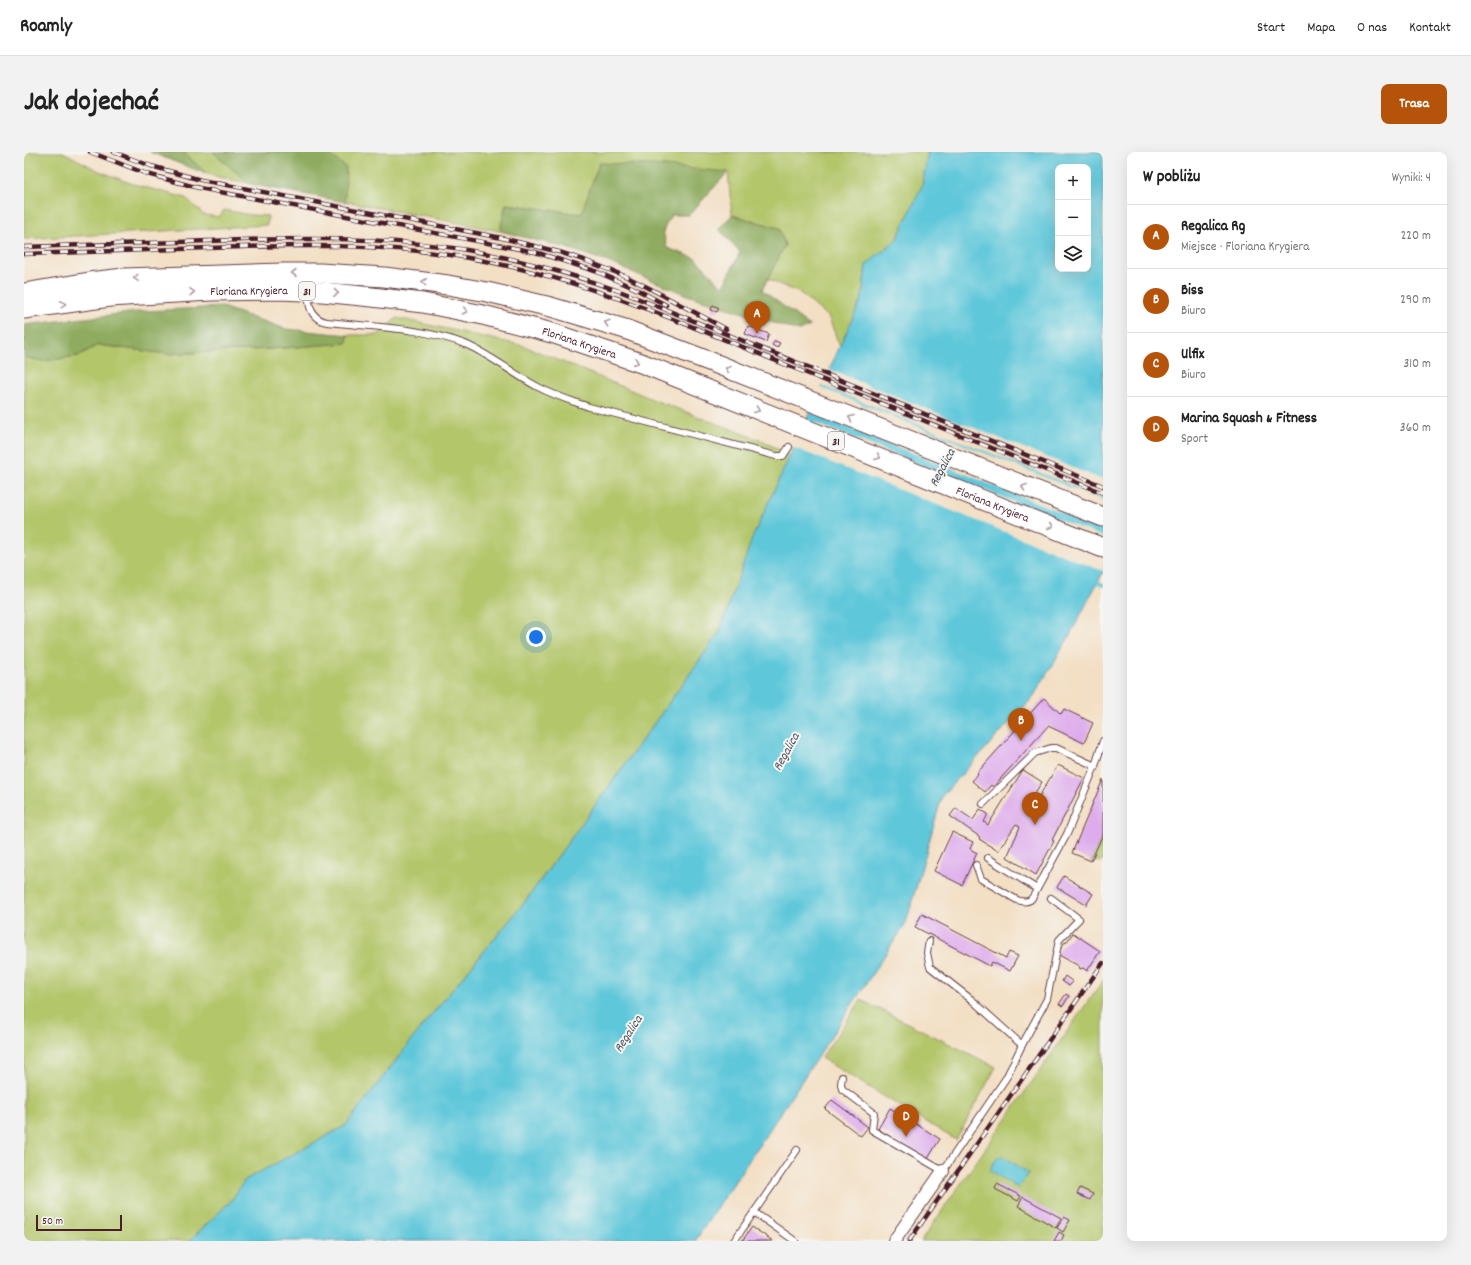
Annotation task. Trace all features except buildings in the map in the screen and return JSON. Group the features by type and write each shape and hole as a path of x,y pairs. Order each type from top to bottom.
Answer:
{"main road":[{"name":"Floriana Krygiera","path":"24,293 105,280 175,276 302,273 384,277 442,284 508,297 598,320 655,340 1103,517"},
{"name":"Floriana Krygiera","path":"24,309 104,298 240,290 309,291 372,297 450,308 507,321 586,344 648,366 1103,548"}],"street":[{"path":"894,1241 943,1171"}],"lane":[{"path":"309,291 308,303 311,311 315,317 324,322 413,330 435,335 464,344 482,353 522,378 559,397 589,407 776,456 783,456 789,447"},
{"path":"976,865 981,879 1017,900 1023,902 1032,899 1067,834 1095,766 1103,741"},
{"path":"983,804 1034,753 1042,750 1056,748 1095,766"},
{"path":"988,858 1037,889"},
{"path":"842,1077 840,1084 842,1089 874,1113 872,1130 943,1171 1006,1078 1022,1044 1047,999 1059,940 1079,919 1051,898"},
{"path":"928,941 930,967 972,1000 1022,1044"},
{"path":"734,1241 797,1150"},
{"path":"754,1212 795,1241"}],"green space":[{"path":"24,152 63,152 99,171 133,184 186,198 204,215 219,217 224,210 251,215 268,216 267,225 24,239"},
{"path":"150,152 928,152 928,155 922,186 897,239 866,265 862,298 840,347 829,318 800,293 767,279 785,245 779,228 732,215 728,172 581,214 506,204 500,231 227,179 207,174"},
{"path":"150,152 183,152 207,174"},
{"path":"213,152 326,152 346,167 345,202 250,184"},
{"path":"599,163 653,165 728,172 689,215 671,215 663,231 667,248 695,258 723,287 740,252 719,229 732,215 779,228 785,245 762,290 810,326 799,331 687,295 608,262 567,248 500,231 506,204 581,214"},
{"path":"222,307 286,329 348,335 347,343 270,349 168,354 98,345 78,356 43,361 24,357 24,325 146,311"},
{"path":"397,318 524,346 657,401 763,441 790,456 756,530 719,633 524,903 428,1019 345,1126 245,1180 231,1201 189,1241 24,1241 24,357 43,361 78,356 98,345 168,354 270,349 347,343 348,335 378,335"},
{"path":"1103,834 1103,861 1090,862 1091,861"},
{"path":"1103,980 1103,1241 921,1241 1080,1013"},
{"path":"861,1000 996,1067 956,1140 821,1058"}],"water":[{"name":"Regalica","path":"928,152 1103,152 1103,572 1069,637 1033,697 942,796 906,923 695,1241 189,1241 231,1201 245,1180 345,1126 428,1019 524,903 719,633 753,536 862,298 866,265 897,239 922,186"},
{"path":"1002,1156 1029,1173 1018,1188 991,1171 991,1166"}],"pier":[{"path":"828,369 1103,480 1103,498 820,385"},
{"path":"819,387 1102,500 1103,529 808,411"},
{"path":"805,419 1103,537 1103,571 792,447"}],"waterway":[{"path":"1095,581 1103,585"}],"railway":[{"path":"90,152 147,174 199,188 535,252 595,271 634,288 666,305"},
{"path":"113,152 151,166 201,180 502,238 559,252 625,276 726,329"},
{"path":"24,247 241,240 338,239 435,245 526,262 622,292 1103,486"},
{"path":"24,254 242,247 337,246 432,252 504,265 544,275 624,300 702,330 1103,493"},
{"path":"909,1241 1103,963"}],"place":[{"name":"Regalica Rg","path":"757,334"},
{"name":"Biss","path":"1021,741"},
{"name":"Ulfix","path":"1035,825"},
{"name":"Marina Squash & Fitness","path":"906,1137"}]}
